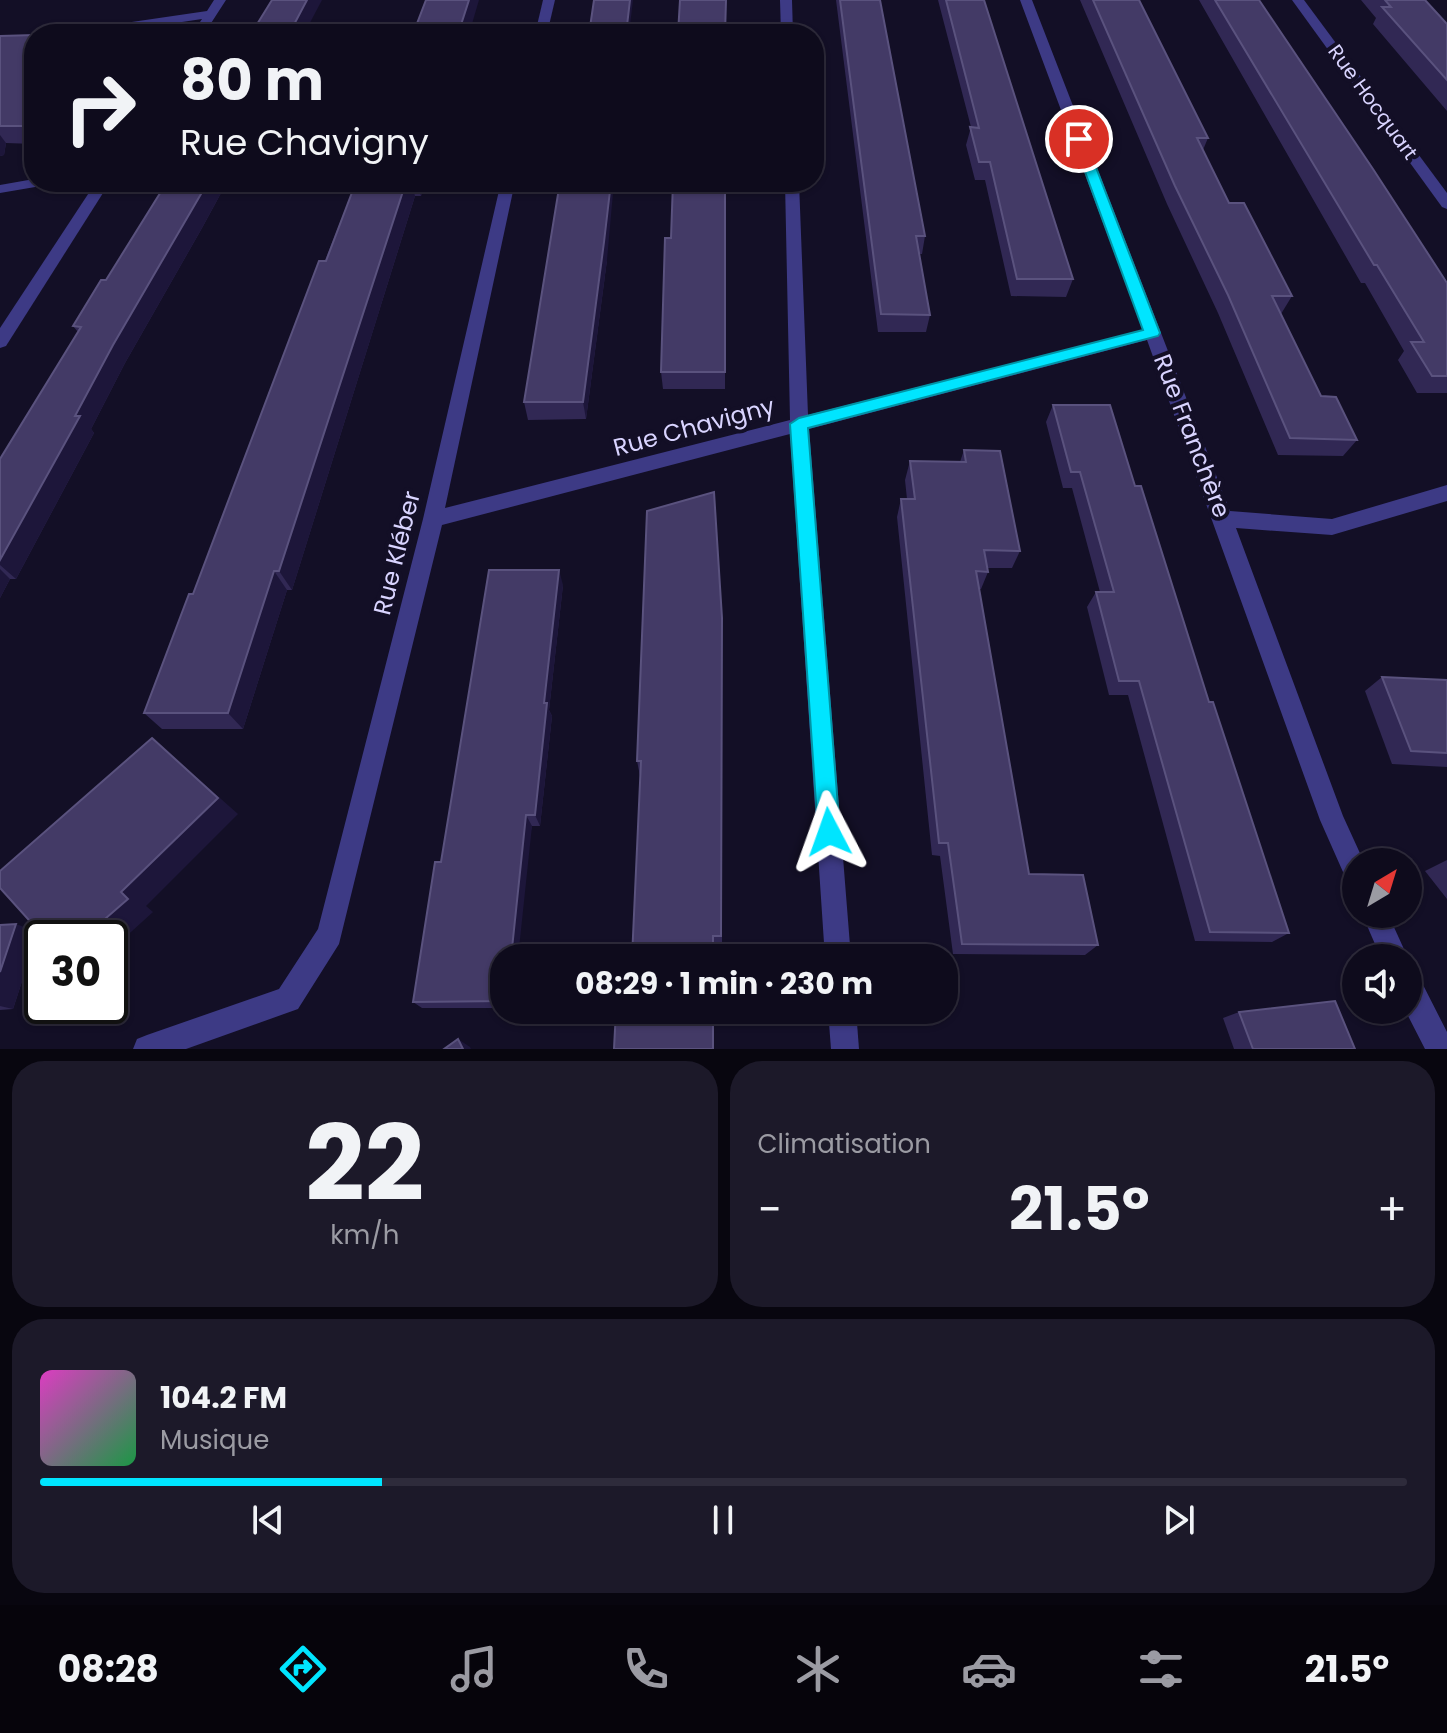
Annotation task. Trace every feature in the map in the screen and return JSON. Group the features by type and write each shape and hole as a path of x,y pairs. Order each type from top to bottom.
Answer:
{"street":[{"path":"204,24 220,0"},
{"path":"543,24 549,0"},
{"path":"786,0 787,24"},
{"name":"Rue Franchère","path":"1026,0 1345,848"},
{"name":"Rue Hocquart","path":"1298,0 1447,204"},
{"path":"144,24 210,14"},
{"path":"0,189 24,185"},
{"path":"0,342 97,192"},
{"name":"Rue Kléber","path":"147,1049 288,999 330,935 433,519 506,192"},
{"path":"792,192 799,424 837,944"},
{"name":"Rue Chavigny","path":"433,519 1152,333"},
{"path":"1223,519 1332,527 1447,493"},
{"path":"1422,1016 1442,1049"},
{"path":"843,1024 845,1049"}],"building":[{"path":"272,0 307,0 294,24 257,24"},
{"path":"426,0 469,0 461,24 417,24"},
{"path":"594,0 630,0 627,24 590,24"},
{"path":"680,0 726,0 725,24 679,24"},
{"path":"840,0 880,0 925,236 916,236 930,315 881,314"},
{"path":"946,0 984,0 1073,279 1017,279 990,162 979,162 970,127 979,128"},
{"path":"1093,0 1139,0 1208,138 1197,138 1229,203 1244,203 1292,296 1272,296 1321,396 1336,397 1357,440 1290,438"},
{"path":"1215,0 1259,0 1447,283 1447,376 1432,376 1411,342 1424,342 1377,265 1374,265"},
{"path":"1385,0 1425,0 1447,24 1447,80 1382,7 1391,7"},
{"path":"24,35 24,126 0,126 0,36"},
{"path":"161,192 202,192 113,345 75,416 80,416 0,560 0,459 81,327 73,326 101,280 106,280"},
{"path":"352,192 403,192 279,571 274,571 228,713 144,713 189,594 193,594 319,261 326,261"},
{"path":"558,192 610,192 583,402 524,402"},
{"path":"673,192 725,192 725,372 661,372 665,238 671,238"},
{"path":"1053,405 1110,405 1135,486 1141,486 1209,702 1213,702 1289,933 1210,932 1139,681 1119,681 1096,592 1114,592 1080,472 1071,472"},
{"path":"964,450 1000,451 1020,551 984,550 988,572 976,571 1029,874 1083,875 1098,945 962,944 948,843 939,843 901,499 915,499 910,461 966,462"},
{"path":"714,492 722,618 721,936 713,936 713,944 633,944 647,511"},
{"path":"489,570 559,570 535,815 526,815 512,944 490,944 490,1001 413,1002 435,862 441,862"},
{"path":"1382,677 1447,680 1447,753 1411,751"},
{"path":"152,738 218,798 121,892 128,899 104,920 29,920 0,888 0,871"},
{"path":"16,924 0,972 0,925"},
{"path":"1335,1001 1355,1049 1253,1049 1239,1012"},
{"path":"615,1024 713,1024 713,1049 614,1049"},
{"path":"458,1039 463,1049 444,1049"}],"route":[{"path":"829,832 799,424 1152,333 1079,139"}]}
